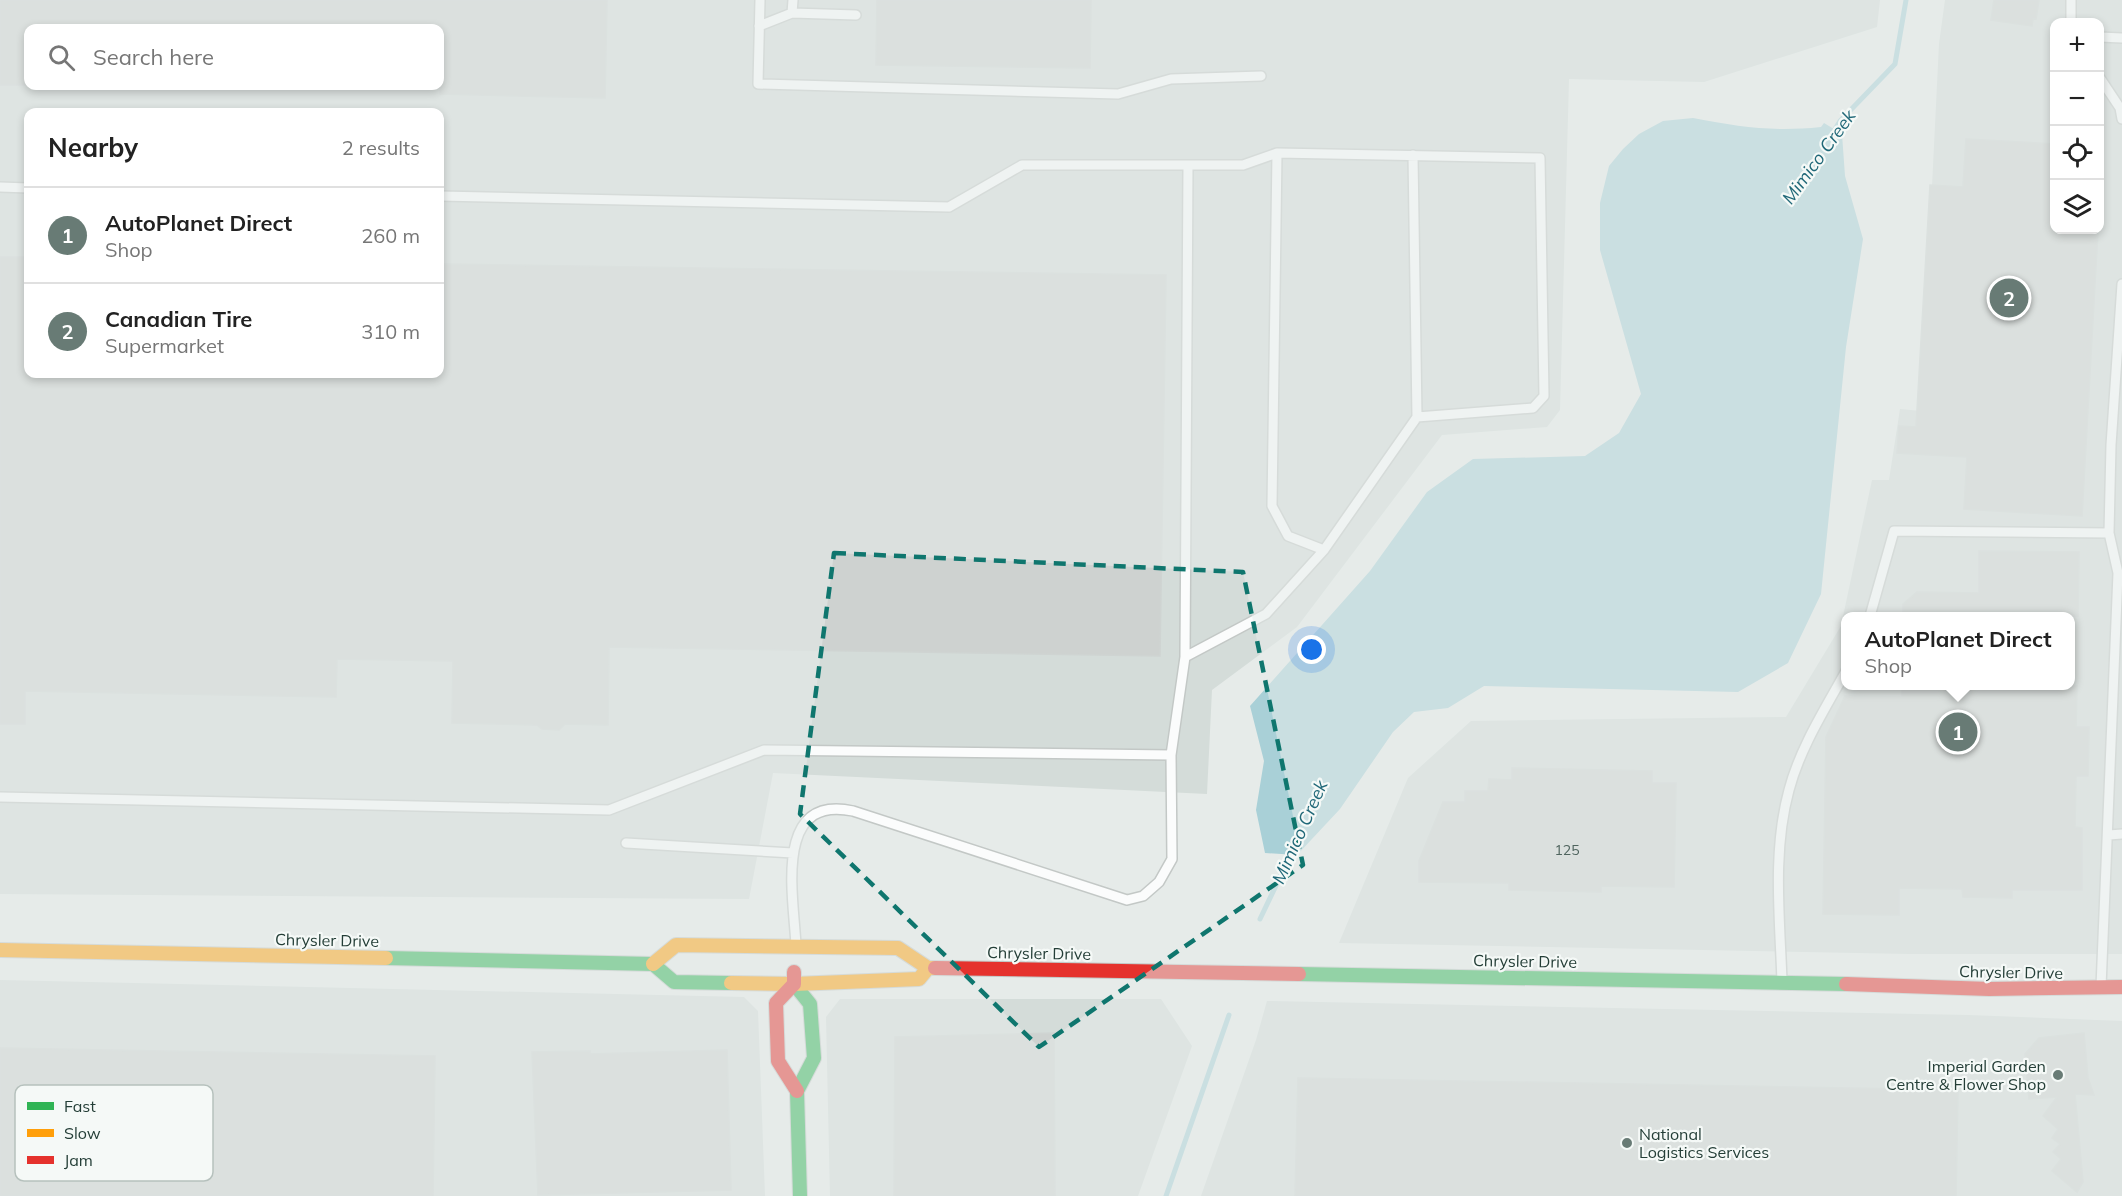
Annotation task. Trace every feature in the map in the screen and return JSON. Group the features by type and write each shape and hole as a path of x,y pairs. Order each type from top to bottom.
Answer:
{"street":[{"path":"653,964 676,945 898,948 928,968"},
{"path":"796,948 794,984 776,1003 778,1060 797,1091"},
{"name":"Chrysler Drive","path":"0,950 653,964 674,982 794,984 919,979 928,968 1782,982 1989,989 2122,987"},
{"path":"794,984 810,1004 814,1058 797,1091 800,1196"}],"lane":[{"path":"760,0 758,84 1118,94 1171,79 1261,76"},
{"path":"792,14 793,0"},
{"path":"2070,18 2071,0"},
{"path":"759,26 792,14 856,15"},
{"path":"2104,37 2122,38"},
{"path":"2104,84 2120,108 2122,119"},
{"path":"1277,153 1272,506 1288,536 1324,550"},
{"path":"444,196 949,207 1022,165 1243,165 1277,153 1540,158 1545,396 1533,408 1417,417"},
{"path":"1185,657 1266,614 1324,550 1417,417 1413,155"},
{"path":"796,948 793,845 804,824 822,811 841,809 1127,900 1143,896 1159,882 1172,859 1172,755 1185,657 1188,166"},
{"path":"0,187 24,188"},
{"path":"2101,989 2119,611 2120,573 2109,533 2111,445 2122,284"},
{"path":"1871,612 1894,531 2109,533"},
{"path":"1782,982 1779,863 1788,791 1807,743 1841,679"},
{"path":"0,797 609,810 764,750 1172,755"},
{"path":"2109,835 2122,834"},
{"path":"626,843 793,853"}],"highlighted area":[{"path":"834,553 1243,572 1303,865 1039,1047 800,814"}],"shaded area":[{"path":"0,0 1880,0 1877,27 1704,82 1569,79 1560,410 1547,427 1442,435 1297,627 1212,690 1207,794 773,773 749,899 0,894"},
{"path":"1945,0 2122,0 2122,954 1910,954 1339,943 1408,778 1471,721 1786,717 1841,626 1841,690 2075,690 2075,612 1844,612 1872,480 1889,480 1900,409 1921,411 1939,44"},
{"path":"0,980 744,997 758,1011 765,1196 0,1196"},
{"path":"840,999 1161,999 1192,1046 1138,1196 830,1196 826,1017"},
{"path":"1267,1001 1968,1015 2122,1021 2122,1196 1201,1196 1256,1040"}],"water":[{"path":"1693,118 1772,129 1821,127 1824,123 1842,134 1845,176 1863,239 1846,347 1821,594 1788,663 1738,692 1484,686 1448,708 1414,712 1393,732 1340,809 1297,855 1265,853 1256,810 1264,761 1250,706 1370,571 1427,492 1473,459 1585,456 1619,433 1641,394 1600,250 1600,203 1609,166 1639,134 1663,121"}],"building":[{"path":"0,0 607,0 605,98 440,94 440,90 444,90 444,24 24,24 24,85 0,85"},
{"path":"877,0 1091,0 1090,68 876,65"},
{"path":"1994,0 2039,0 2036,19 2033,18 2032,26 1991,20"},
{"path":"1966,139 2050,144 2050,234 2098,234 2082,516 1964,509 1967,457 1897,453 1899,426 1916,427 1930,185 1963,187"},
{"path":"0,257 24,257 24,378 444,378 444,264 1166,275 1160,656 609,647 608,725 565,724 559,730 542,729 537,725 452,723 453,661 337,659 336,697 25,691 25,724 0,724"},
{"path":"1979,551 2079,552 2078,616 2075,616 2075,612 1903,612 1903,604 1917,592 1979,593"},
{"path":"2077,686 2076,727 2089,727 2088,776 2076,776 2075,827 2082,828 2082,890 2012,890 2012,898 1963,897 1962,889 1899,888 1899,915 1823,914 1826,737 1845,696 1902,697 1902,690 2075,690"},
{"path":"1512,768 1652,771 1652,783 1676,783 1674,887 1601,886 1601,892 1509,890 1509,883 1419,882 1419,861 1443,802 1465,802 1465,791 1488,791 1489,779 1512,780"},
{"path":"1054,1033 1055,1196 894,1196 895,1037"},
{"path":"2084,1033 2088,1078 2094,1095 2075,1094 2083,1182 2077,1192 2052,1171 2061,1159 2053,1152 2060,1144 2052,1138 2058,1129 2043,1116 2057,1097 2029,1099 2025,1054 2039,1038"},
{"path":"0,1048 435,1056 433,1196 0,1196"},
{"path":"727,1050 731,1190 538,1195 532,1052 590,1051 590,1054"},
{"name":"National Logistics Services","path":"1298,1078 1958,1090 1956,1196 1295,1196"}],"waterway":[{"name":"Mimico Creek","path":"1832,134 1840,121 1895,64 1906,0"},
{"name":"Mimico Creek","path":"1260,919 1293,850"},
{"name":"Mimico Creek","path":"1166,1196 1229,1015"}],"traffic: fast":[{"path":"386,958 653,964 674,982 731,983"},
{"path":"1299,974 1846,984"},
{"path":"794,984 810,1004 814,1058 797,1091 800,1196"}],"traffic: slow":[{"path":"653,964 676,945 898,948 928,968 935,968"},
{"path":"0,950 386,958"},
{"path":"731,983 794,984 919,979 928,968"}],"traffic: jam":[{"path":"935,968 1299,974"},
{"path":"794,972 794,984 776,1003 778,1061 797,1091"},
{"path":"1846,984 1989,989 2122,987"}],"place":[{"name":"Canadian Tire","path":"2009,298"},
{"name":"AutoPlanet Direct","path":"1958,732"},
{"name":"Imperial Garden Centre & Flower Shop","path":"2058,1075"},
{"name":"National Logistics Services","path":"1627,1143"}]}
